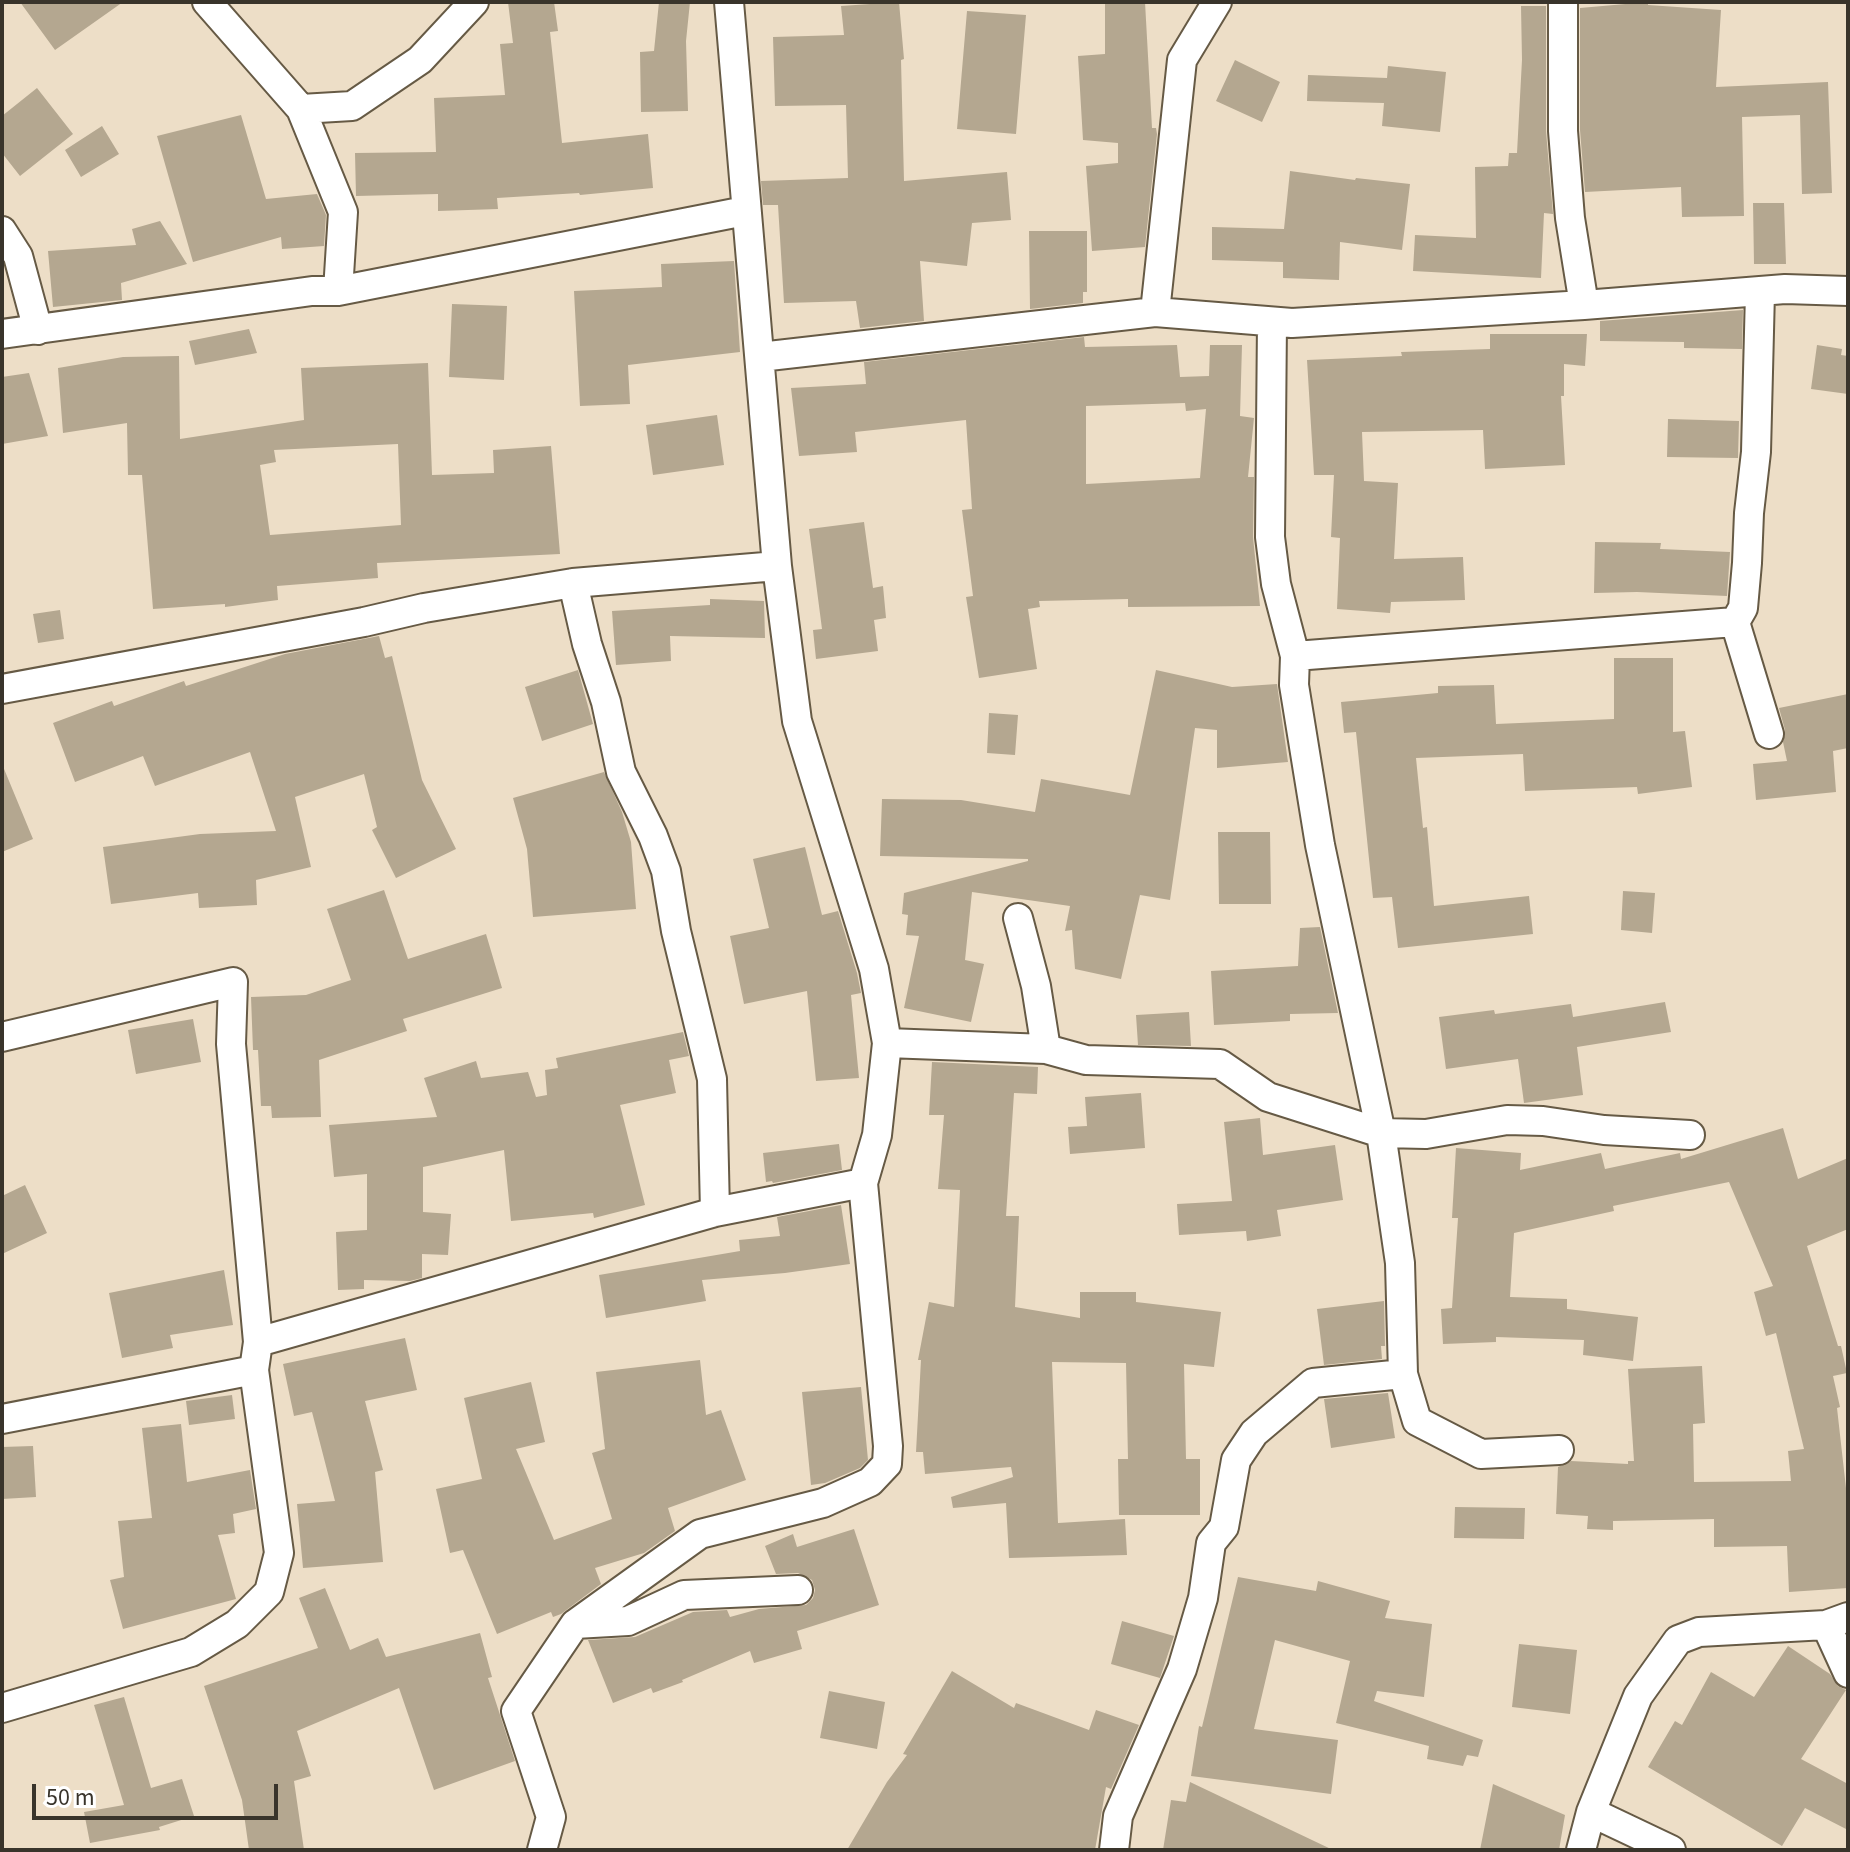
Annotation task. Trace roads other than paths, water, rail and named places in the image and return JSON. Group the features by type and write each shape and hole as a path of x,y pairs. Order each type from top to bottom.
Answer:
{"street":[{"path":"207,2 301,109 343,212 338,291"},
{"path":"301,109 352,106 420,60 474,2"},
{"path":"542,1850 551,1817 516,1711 575,1624 700,1534 823,1503 870,1482 887,1464 888,1446 863,1183 877,1135 887,1043 874,969 797,721 777,566 729,2"},
{"path":"1155,312 1182,60 1217,2"},
{"path":"1563,2 1563,131 1570,218 1584,305"},
{"path":"2,334 312,291 338,291 745,211"},
{"path":"2,231 18,256 38,330"},
{"path":"760,357 1155,312 1292,323 1785,289 1848,291"},
{"path":"1760,292 1756,452 1743,608 1735,622 1769,734"},
{"path":"1272,322 1270,537 1276,584 1295,656 1294,685 1309,782 1381,1133 1400,1263 1403,1374 1417,1421 1481,1454 1559,1450"},
{"path":"2,689 364,622 424,608 573,583 777,566"},
{"path":"573,583 587,644 606,702 621,772 653,836 666,871 676,931 712,1079 715,1212"},
{"path":"1295,656 1735,622"},
{"path":"1018,918 1036,986 1046,1049"},
{"path":"2,1037 233,982 231,1044 258,1342 254,1370 279,1553 269,1592 237,1624 191,1652 2,1708"},
{"path":"887,1043 1046,1049 1086,1060 1220,1064 1268,1097 1381,1133 1426,1134 1507,1120 1531,1120 1604,1130 1690,1135"},
{"path":"258,1342 715,1212 863,1183"},
{"path":"2,1419 254,1370"},
{"path":"1114,1850 1118,1816 1182,1669 1203,1598 1211,1543 1224,1527 1236,1460 1254,1433 1313,1383 1403,1374"},
{"path":"575,1624 628,1621 684,1595 798,1590"},
{"path":"1581,1850 1591,1812 1638,1696 1678,1640 1699,1632 1837,1621 1848,1673"},
{"path":"1591,1812 1671,1850"},
{"path":"1118,1816 1127,1850"}]}
